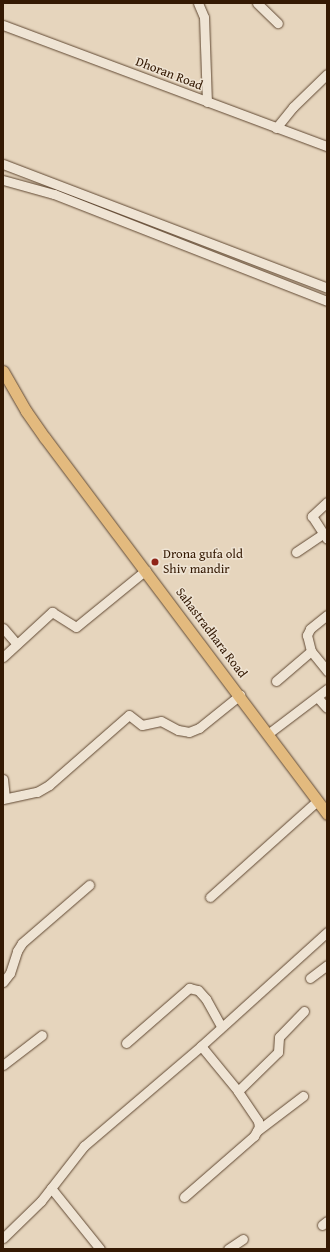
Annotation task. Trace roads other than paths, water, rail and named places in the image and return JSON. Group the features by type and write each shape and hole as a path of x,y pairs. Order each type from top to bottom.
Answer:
{"main road":[{"name":"Sahastradhara Road","path":"3,371 26,411 240,694 327,814"}],"street":[{"path":"198,3 204,17 207,102"},
{"path":"257,3 278,23"},
{"name":"Dhoran Road","path":"3,25 327,146"},
{"path":"276,128 293,107 327,74"},
{"path":"3,164 327,288"},
{"path":"3,180 54,194 327,301"},
{"path":"296,552 325,536 312,516 327,502"},
{"path":"3,657 52,612 76,627 146,570"},
{"path":"327,615 308,631 307,641 311,651 327,671"},
{"path":"3,628 18,644"},
{"path":"276,681 311,651"},
{"path":"268,733 318,698 327,689"},
{"path":"3,779 4,799 32,793 49,785 129,715 142,725 161,721 178,730 189,732 196,730 240,694"},
{"path":"318,698 327,708"},
{"path":"210,897 317,801"},
{"path":"3,982 10,973 17,951 22,943 89,885"},
{"path":"3,1238 51,1188 84,1146 201,1046 221,1026 327,932"},
{"path":"310,978 327,964"},
{"path":"126,1043 189,988 198,990 206,999 221,1026"},
{"path":"238,1091 278,1052 279,1037 304,1011"},
{"path":"3,1065 42,1035"},
{"path":"201,1046 238,1091 258,1121 257,1131"},
{"path":"184,1197 257,1131 303,1096"},
{"path":"51,1188 100,1249"},
{"path":"228,1249 243,1239"}],"place":[{"name":"Drona gufa old Shiv mandir","path":"155,562"}]}
